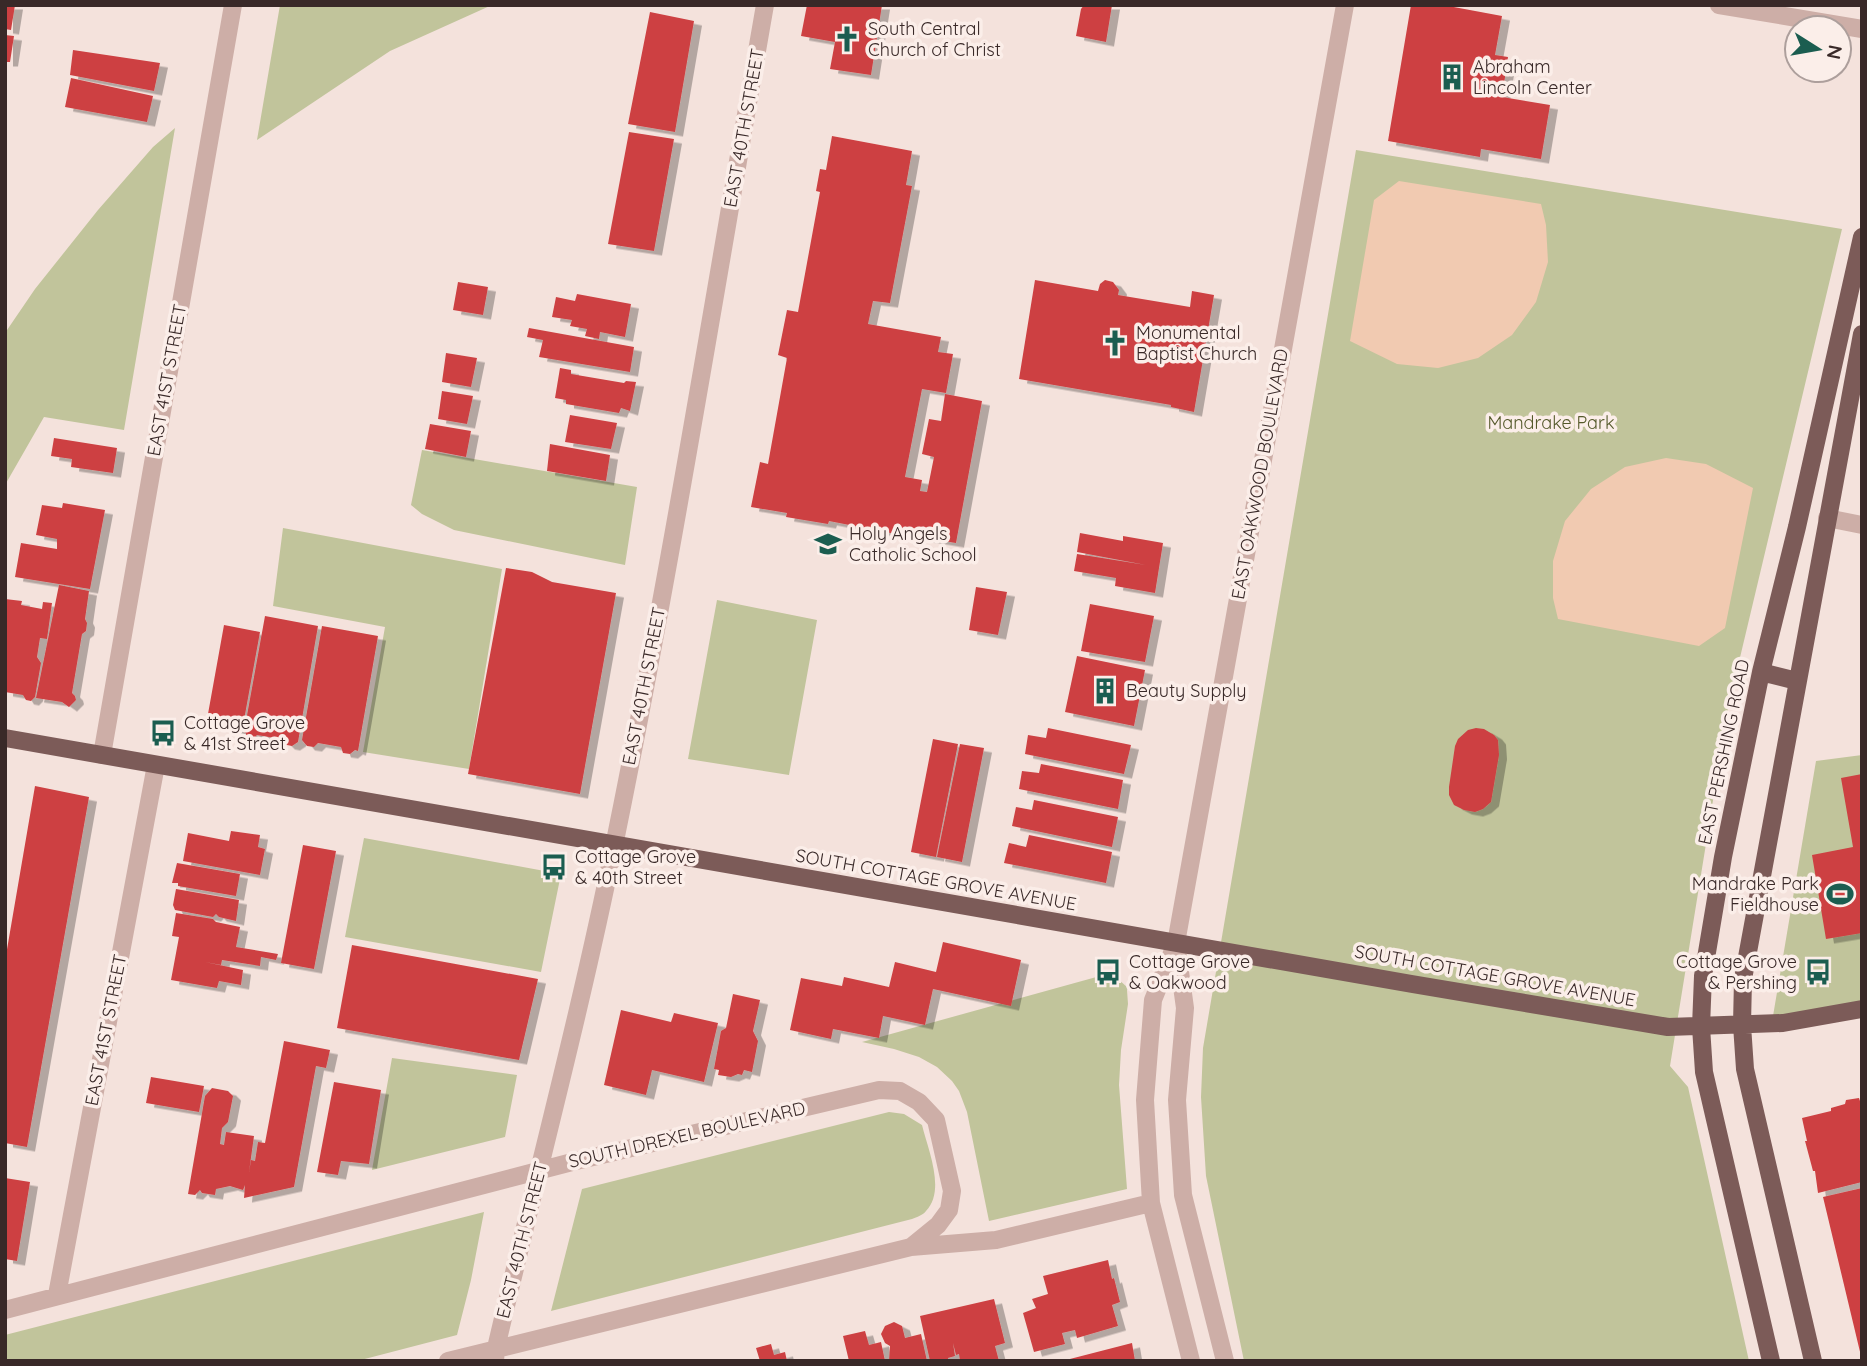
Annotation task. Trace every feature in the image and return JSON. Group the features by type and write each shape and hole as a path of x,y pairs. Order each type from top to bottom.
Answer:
{"main road":[{"name":"EAST PERSHING ROAD","path":"1771,1361 1703,1072 1703,975 1723,857 1761,673 1797,527 1862,237"},
{"path":"1813,1361 1745,1069 1742,1025 1744,978 1862,334"},
{"path":"1761,673 1797,681"},
{"name":"SOUTH COTTAGE GROVE AVENUE","path":"5,738 1668,1027 1783,1023 1862,1009"}],"street":[{"name":"EAST 41ST STREET","path":"102,755 233,5"},
{"name":"EAST 40TH STREET","path":"496,1354 614,845 666,572 765,5"},
{"name":"EAST OAKWOOD BOULEVARD","path":"1191,1361 1151,1203 1145,1100 1153,1000 1176,943 1345,5"},
{"path":"1719,5 1862,29"},
{"path":"1827,518 1862,525"},
{"name":"EAST 41ST STREET","path":"57,1295 156,765"},
{"name":"EAST OAKWOOD BOULEVARD","path":"1176,943 1185,1008 1177,1100 1183,1195 1225,1361"},
{"name":"SOUTH DREXEL BOULEVARD","path":"5,1310 539,1170 879,1090 900,1091 919,1102 936,1120 953,1191 949,1210 938,1225 911,1247"},
{"name":"SOUTH DREXEL BOULEVARD","path":"448,1361 496,1354 911,1247 996,1240 1151,1203"}],"green space":[{"path":"280,5 492,5 390,51 257,140"},
{"path":"175,128 124,430 44,417 5,485 5,333 35,289 98,210 153,147"},
{"name":"Mandrake Park","path":"1356,150 1842,229 1728,708 1670,1066 1688,1087 1749,1361 1244,1361 1206,1176 1201,1097 1203,1048"},
{"path":"422,450 637,487 625,565 454,530 422,514 411,505"},
{"path":"283,528 502,569 469,769 363,752 385,627 273,606"},
{"path":"717,600 817,620 789,775 688,759"},
{"path":"1862,755 1862,1006 1772,1022 1816,761"},
{"path":"364,838 561,874 541,972 345,937"},
{"path":"1100,976 1117,978 1128,988 1119,1085 1127,1189 989,1221 967,1112 952,1081 937,1067 919,1057 862,1042"},
{"path":"392,1058 517,1075 505,1137 372,1170"},
{"path":"889,1112 904,1114 922,1125 934,1170 935,1192 932,1202 922,1215 551,1311 582,1189"},
{"path":"484,1212 457,1335 357,1361 5,1361 5,1335"}],"sand":[{"path":"1399,181 1541,204 1546,225 1548,262 1536,302 1512,335 1478,358 1438,368 1397,364 1350,341 1374,200"},
{"path":"1666,458 1706,464 1753,488 1725,628 1699,646 1558,619 1553,598 1553,561 1565,521 1591,489 1625,467"}],"building":[{"path":"5,5 15,5 11,30 5,29"},
{"name":"South Central Church of Christ","path":"807,5 882,5 871,75 830,69 835,42 801,36"},
{"path":"1084,5 1112,5 1106,42 1076,36"},
{"name":"Abraham Lincoln Center","path":"1411,5 1443,5 1502,16 1495,55 1508,57 1502,97 1550,105 1541,159 1481,149 1480,157 1388,141"},
{"path":"650,12 694,21 675,132 628,124"},
{"path":"5,35 14,36 10,62 5,62"},
{"path":"73,50 160,63 154,91 70,75"},
{"path":"71,78 153,96 147,122 65,107"},
{"path":"629,132 674,139 654,251 608,244"},
{"name":"Holy Angels Catholic School","path":"832,136 912,151 906,185 912,186 890,303 873,301 868,324 941,337 938,352 953,354 946,393 922,389 905,477 922,480 920,491 927,492 934,457 922,454 929,419 941,421 945,394 982,401 956,543 920,537 921,531 907,529 906,536 829,521 828,524 786,517 787,513 751,507 760,462 768,464 787,358 778,355 787,310 798,312 820,192 816,191 820,169 826,170"},
{"name":"Monumental Baptist Church","path":"1035,280 1098,291 1105,280 1113,282 1119,290 1118,295 1190,307 1192,291 1214,295 1194,412 1171,405 1019,379"},
{"path":"458,282 488,287 483,315 453,310"},
{"path":"577,294 631,304 625,337 600,332 599,339 585,336 587,329 570,326 572,320 552,317 556,297 575,301"},
{"path":"529,328 634,347 630,372 539,357 543,340 527,337"},
{"path":"446,353 477,358 471,387 442,382"},
{"path":"560,368 571,370 571,374 624,383 636,382 630,411 621,408 619,413 566,404 566,400 555,398"},
{"path":"442,391 473,396 467,424 438,419"},
{"path":"570,415 617,423 611,449 565,442"},
{"path":"430,424 471,431 466,457 425,449"},
{"path":"54,438 117,448 113,473 71,467 72,459 51,456"},
{"path":"550,444 610,455 606,481 547,471"},
{"path":"63,503 105,510 90,589 15,577 21,543 57,549 57,539 36,535 42,505 62,508"},
{"path":"1080,533 1123,541 1123,536 1163,543 1155,593 1115,586 1116,578 1074,571 1077,554 1146,565 1077,552"},
{"path":"506,568 532,572 552,582 616,593 580,794 468,774"},
{"path":"59,585 89,591 86,631 82,634 72,693 76,700 69,707 62,702 36,698"},
{"path":"976,587 1007,592 998,635 969,630"},
{"path":"5,599 22,601 21,605 42,609 43,602 52,603 47,639 40,638 37,657 41,663 35,697 31,701 26,700 23,695 5,692"},
{"path":"1090,604 1154,616 1145,662 1081,651"},
{"path":"265,616 318,626 298,742 292,746 281,739 257,735 254,738 246,736 244,732"},
{"path":"224,625 260,632 242,731 206,725"},
{"path":"322,626 378,636 358,751 350,754 343,753 341,747 318,743 314,747 307,746 302,740"},
{"name":"Beauty Supply","path":"1077,656 1145,670 1134,726 1065,712"},
{"path":"1048,728 1131,745 1124,774 1025,754 1028,735 1046,738"},
{"path":"1476,728 1494,735 1498,740 1499,755 1491,802 1475,812 1454,805 1449,795 1449,787 1458,739 1468,730"},
{"path":"933,739 958,744 936,857 911,852"},
{"path":"960,744 984,748 962,862 937,857"},
{"path":"1041,764 1123,780 1118,809 1019,789 1022,771 1039,773"},
{"name":"Mandrake Park Fieldhouse","path":"1862,774 1862,933 1826,939 1812,855 1853,847 1841,778"},
{"path":"35,786 89,797 27,1147 5,1143 5,961"},
{"path":"1034,800 1118,817 1112,847 1012,826 1016,807 1032,810"},
{"path":"231,831 260,835 258,847 265,849 260,875 183,861 188,833 229,841"},
{"path":"1029,835 1112,852 1106,883 1004,863 1009,843 1026,847"},
{"path":"303,845 336,851 314,969 281,963"},
{"path":"177,863 240,874 236,896 172,883"},
{"path":"176,889 239,900 236,921 216,914 213,917 175,910 173,905"},
{"path":"176,913 240,927 236,947 278,954 276,960 261,957 260,966 222,960 221,965 205,962 243,970 241,985 219,981 217,988 171,980 179,937 172,936"},
{"path":"943,942 1021,960 1011,1006 933,989 925,1025 883,1016 879,1038 833,1029 831,1039 790,1030 801,978 842,986 844,977 889,987 895,962 936,972"},
{"path":"352,945 538,979 519,1060 337,1028"},
{"path":"733,994 760,1000 753,1031 758,1041 752,1072 744,1070 742,1075 731,1077 718,1075 719,1070 714,1069 721,1031 726,1028"},
{"path":"621,1010 671,1022 674,1013 718,1023 704,1082 652,1070 646,1095 604,1085"},
{"path":"284,1041 330,1050 326,1068 316,1066 294,1187 244,1198 245,1185 243,1190 230,1186 216,1189 215,1195 202,1193 200,1190 195,1195 188,1194 205,1096 212,1088 228,1091 233,1096 228,1122 222,1128 220,1144 224,1145 226,1132 254,1136 249,1172 251,1160 255,1161 258,1142 265,1143"},
{"path":"151,1077 204,1086 199,1112 146,1103"},
{"path":"334,1082 381,1090 369,1164 341,1161 338,1175 317,1172"},
{"path":"1846,1100 1862,1100 1862,1182 1818,1193 1802,1118 1831,1111 1831,1108 1845,1104"},
{"path":"5,1178 30,1182 17,1261 5,1259"},
{"path":"1862,1188 1862,1356 1861,1356 1823,1197"},
{"path":"1108,1260 1120,1302 1112,1305 1118,1326 1077,1338 1075,1330 1062,1333 1065,1344 1034,1352 1023,1313 1036,1308 1032,1299 1048,1294 1043,1276"},
{"path":"994,1299 1005,1343 995,1346 999,1361 960,1361 953,1343 955,1356 948,1358 948,1361 930,1361 920,1316"},
{"path":"894,1322 902,1326 905,1338 921,1334 927,1361 889,1361 890,1346 885,1343 881,1334 885,1326"},
{"path":"865,1331 869,1345 881,1342 885,1361 849,1361 843,1336"},
{"path":"1132,1343 1135,1361 1066,1361 1066,1360"},
{"path":"771,1344 774,1355 785,1352 787,1361 760,1361 756,1348"}],"place":[{"name":"South Central Church of Christ","path":"847,39"},
{"name":"Abraham Lincoln Center","path":"1452,77"},
{"name":"Monumental Baptist Church","path":"1115,343"},
{"name":"Holy Angels Catholic School","path":"828,544"},
{"name":"Beauty Supply","path":"1105,691"},
{"name":"Cottage Grove & 41st Street","path":"163,733"},
{"name":"Cottage Grove & 40th Street","path":"554,867"},
{"name":"Mandrake Park Fieldhouse","path":"1840,894"},
{"name":"Cottage Grove & Oakwood","path":"1108,972"},
{"name":"Cottage Grove & Pershing","path":"1818,972"}]}
